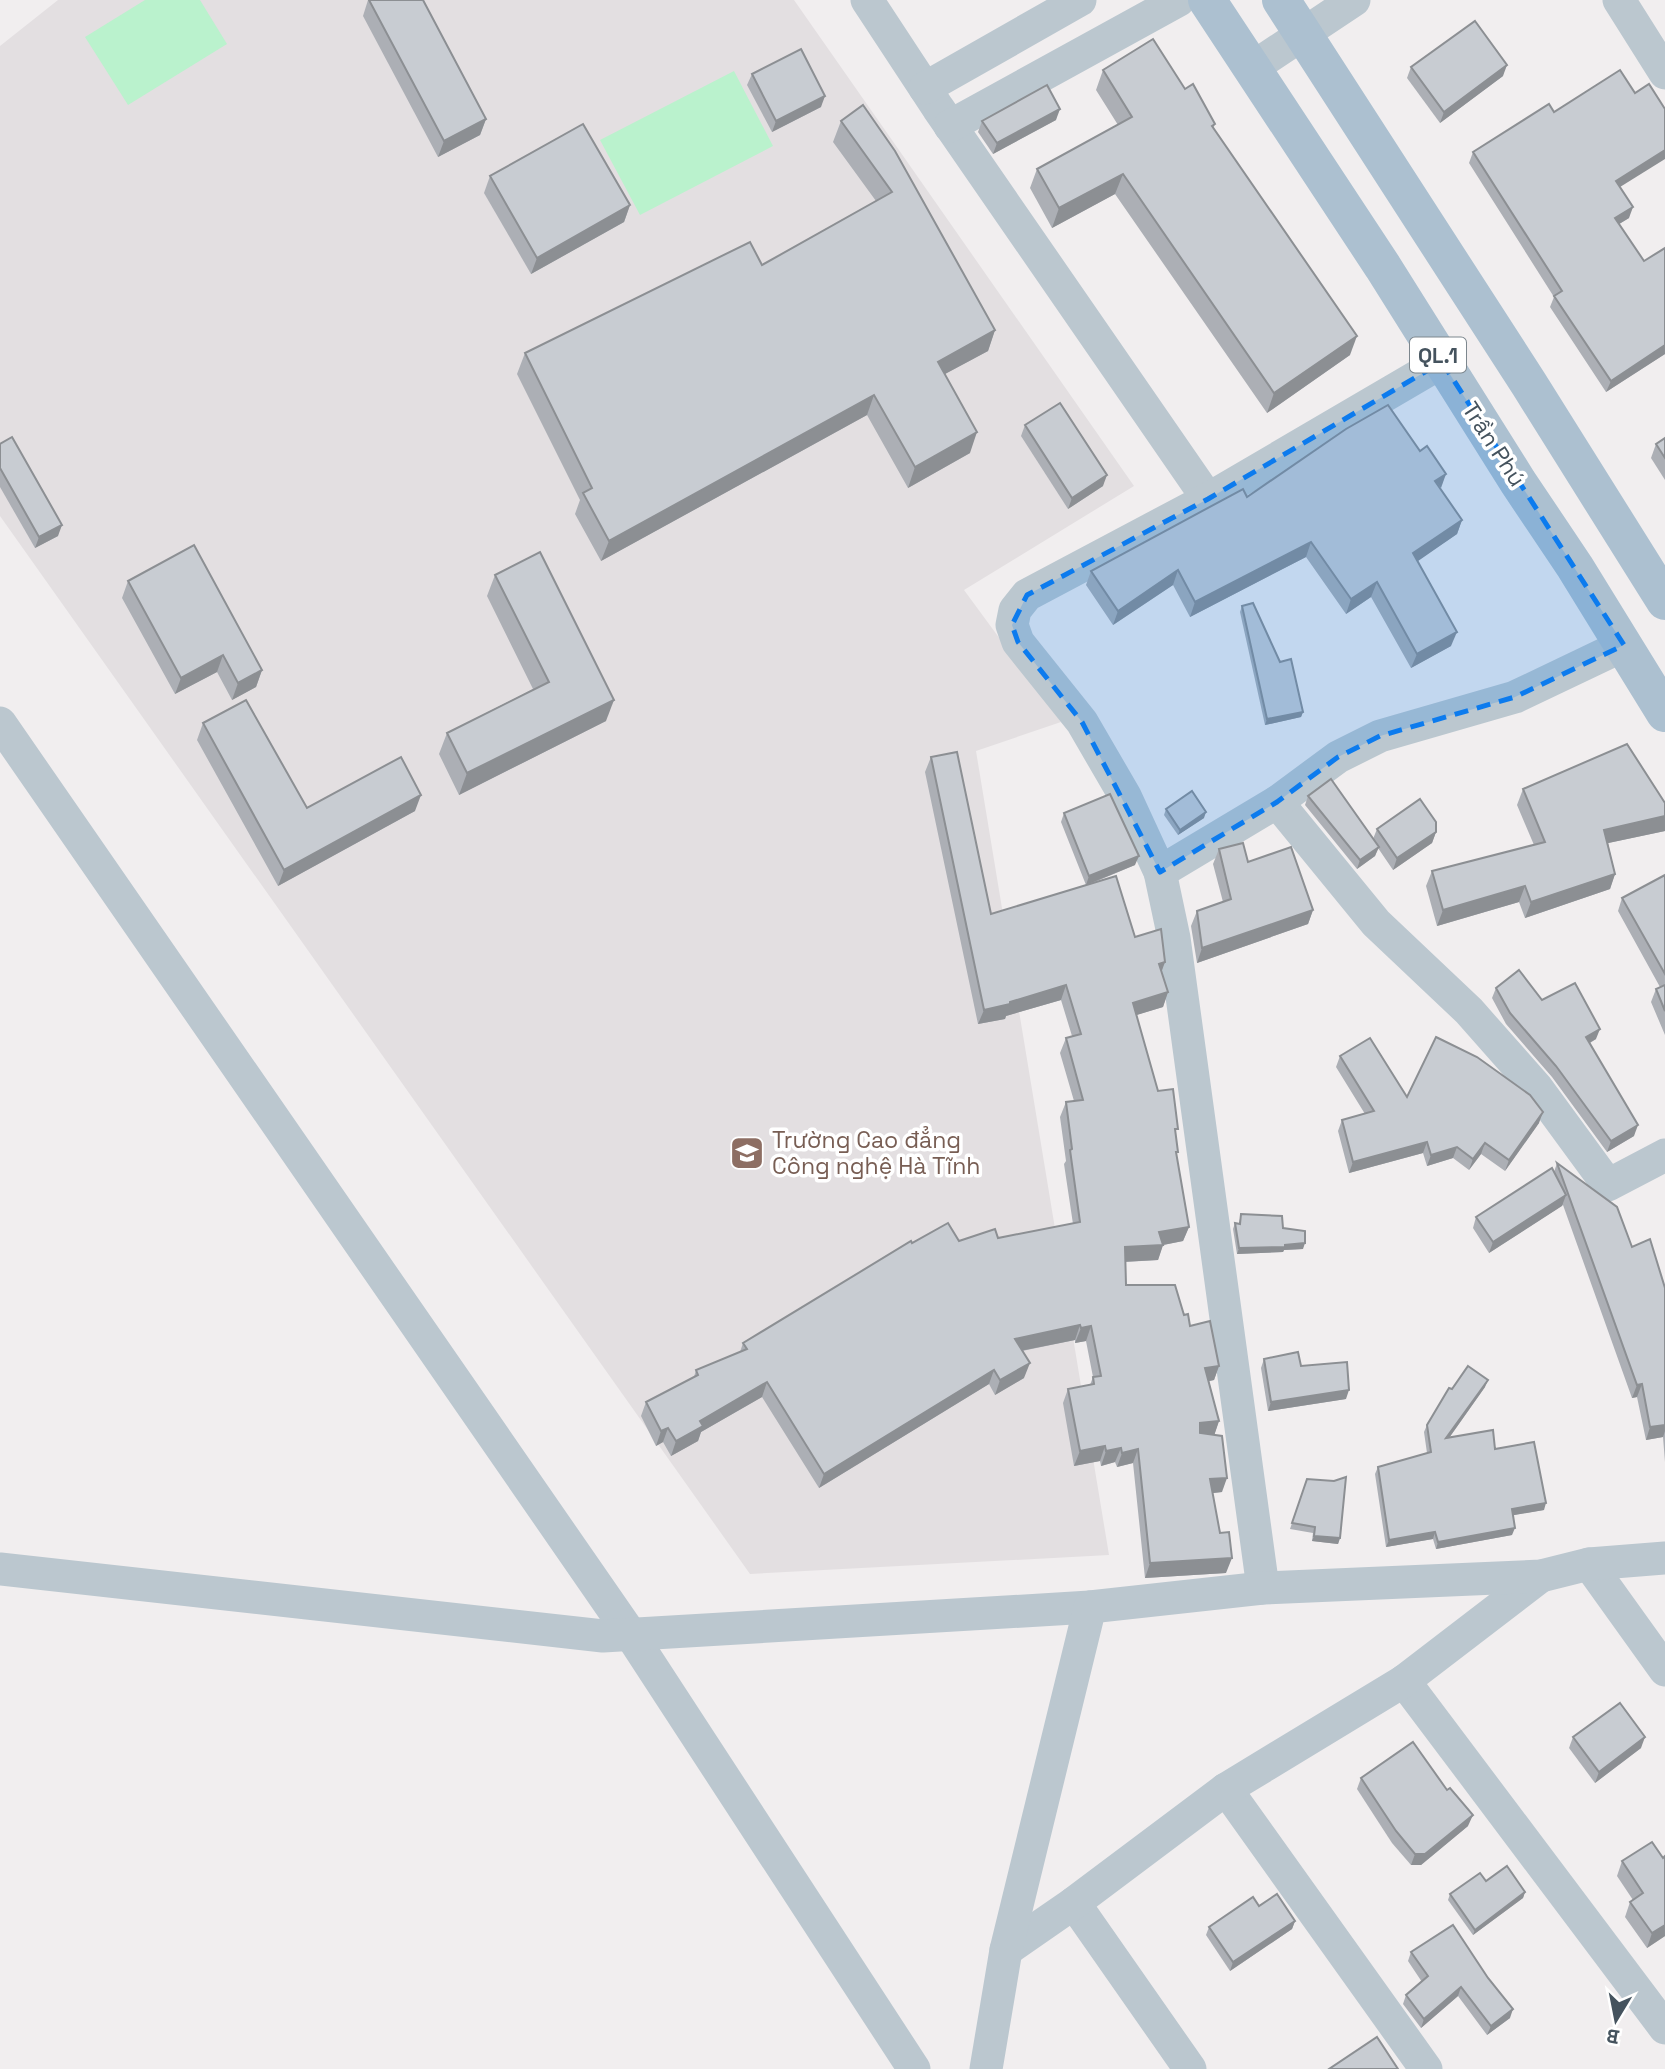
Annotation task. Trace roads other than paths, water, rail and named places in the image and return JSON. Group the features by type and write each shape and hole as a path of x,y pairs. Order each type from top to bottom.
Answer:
{"main road":[{"name":"Trần Phú","path":"1207,0 1383,267 1665,713"},
{"name":"QL.1","path":"1282,0 1665,601"}],"street":[{"path":"867,0 950,126 1208,499"},
{"path":"925,88 1080,0"},
{"path":"950,126 1180,0"},
{"path":"1252,68 1353,0"},
{"path":"1619,0 1665,73"},
{"path":"1263,1588 1176,951 1160,872 1125,796 1082,722 1018,642 1012,625 1015,610 1027,595 1208,499 1442,362"},
{"path":"1160,872 1277,802 1338,757 1380,736 1515,697 1624,645"},
{"path":"0,723 631,1635 914,2069"},
{"path":"1277,802 1376,923 1469,1011 1537,1088 1608,1185 1665,1155"},
{"path":"0,1569 603,1636 1090,1607 1263,1588 1541,1576 1589,1564 1665,1558"},
{"path":"1589,1564 1665,1670"},
{"path":"1006,1950 1074,1903 1226,1789 1404,1681 1541,1576"},
{"path":"986,2069 1006,1950 1090,1607"},
{"path":"1404,1681 1665,2028"},
{"path":"1226,1789 1426,2069"},
{"path":"1074,1903 1189,2069"}],"place":[{"name":"Trường Cao đẳng Công nghệ Hà Tĩnh","path":"747,1153"}]}
